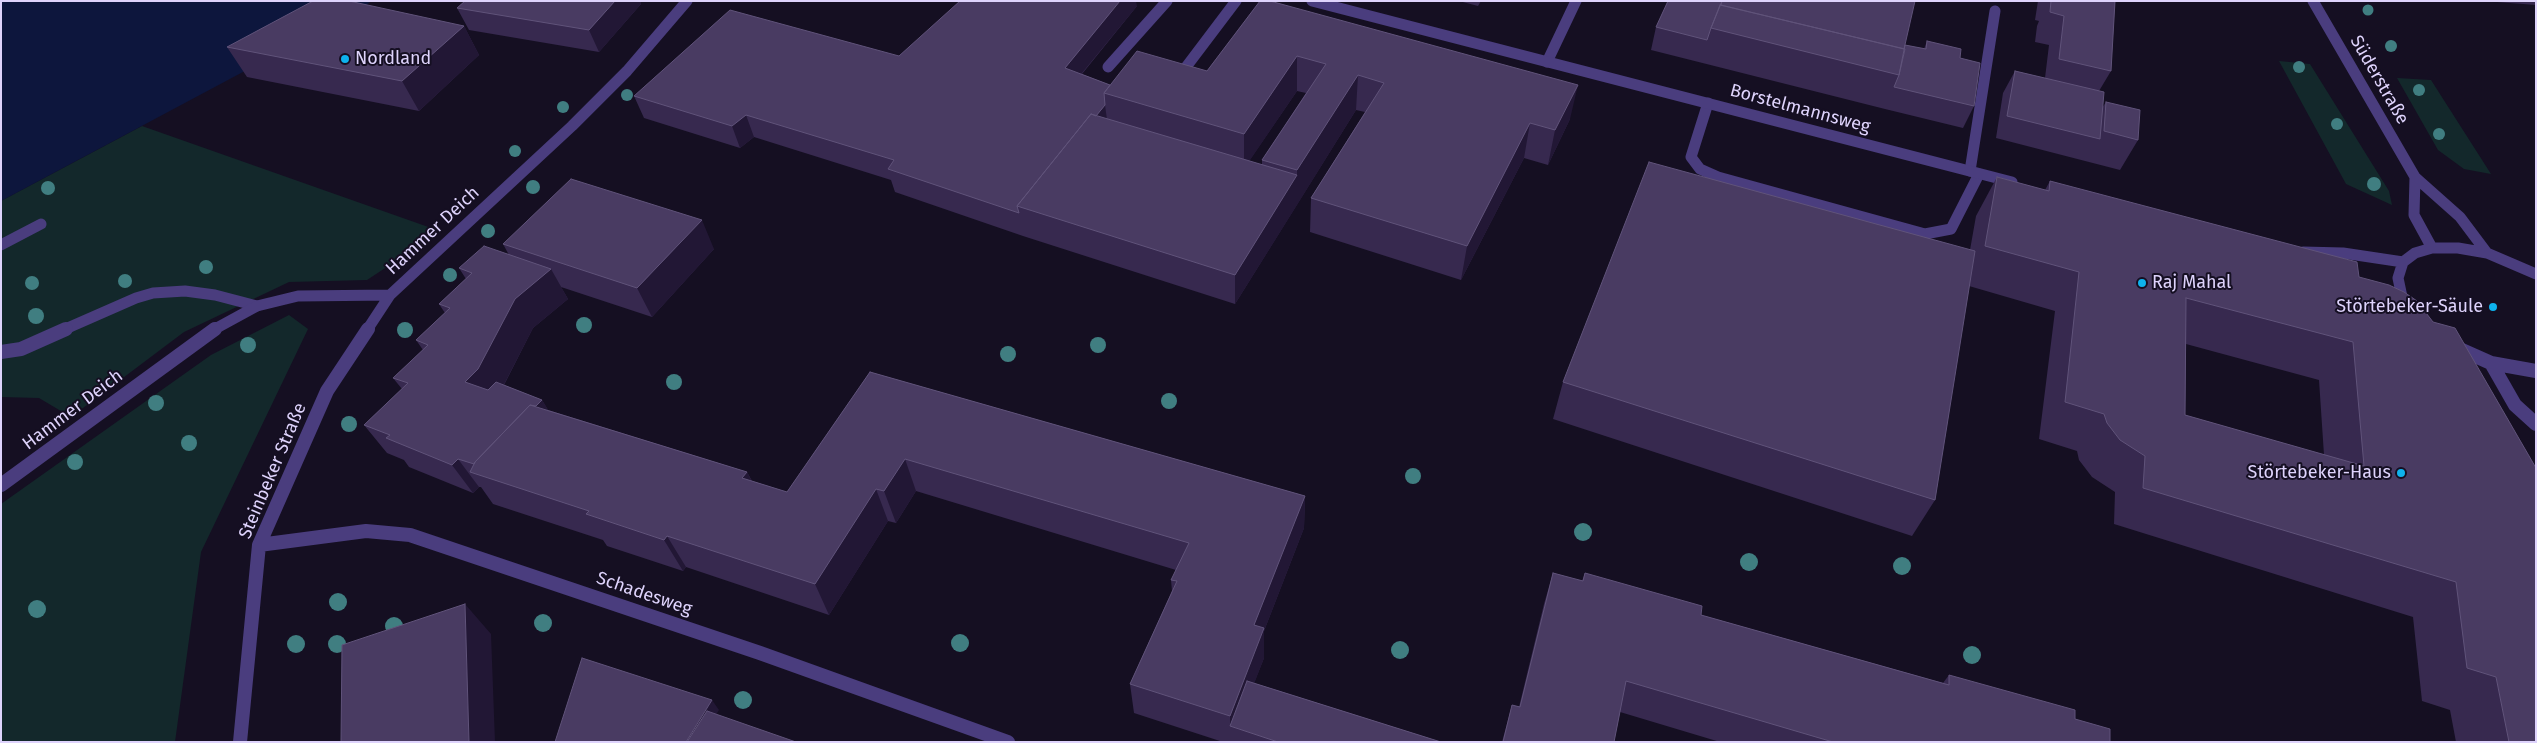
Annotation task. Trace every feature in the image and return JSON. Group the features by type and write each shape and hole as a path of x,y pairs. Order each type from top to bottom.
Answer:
{"street":[{"name":"Hammer Deich","path":"1,486 204,335 257,306 298,296 390,295 572,126 627,71 687,1"},
{"path":"1108,67 1167,1"},
{"path":"1173,84 1236,1"},
{"name":"Borstelmannsweg","path":"1312,1 2027,186"},
{"path":"1547,62 1576,1"},
{"name":"Süderstraße","path":"2312,1 2415,177 2460,217 2487,253"},
{"path":"1708,103 1691,157 1700,169 1718,177 1925,234 1951,229 1974,173 1995,11"},
{"path":"2415,177 2414,215 2432,248"},
{"path":"1,245 42,224"},
{"path":"2415,316 2402,297 2398,278 2403,262 2415,254 2432,248 2458,248 2487,253 2517,264 2536,274"},
{"path":"2313,266 2292,255 2343,253 2403,262"},
{"path":"1,352 21,349 136,298 153,293 185,291 215,295 257,306"},
{"path":"2384,292 2402,297"},
{"name":"Steinbeker Straße","path":"240,742 260,545 327,391 390,295"},
{"path":"2442,339 2462,351 2491,363 2536,371"},
{"path":"2491,363 2515,405 2536,424"},
{"name":"Schadesweg","path":"260,545 366,531 410,535 751,650 1008,742"}],"green space":[{"path":"2279,61 2310,64 2389,191 2392,205 2346,184"},
{"path":"2397,78 2431,80 2491,174 2464,169 2438,150"},
{"path":"142,126 434,229 408,253 367,280 289,282 184,332 71,417 39,398 1,397 1,201"},
{"path":"289,315 308,329 201,552 175,742 1,742 1,504 211,355"}],"water":[{"path":"1,1 371,1 363,8 1,201"}],"building":[{"path":"313,1 349,1 464,26 402,81 227,47"},
{"path":"465,1 615,1 589,30 457,8"},
{"path":"960,1 1120,1 1065,68 1110,85 1104,93 1105,105 1096,116 1091,114 1017,206 1019,213 888,169 894,160 746,115 732,126 634,96 730,10 899,56"},
{"path":"1260,1 1270,1 1578,85 1555,130 1530,123 1467,246 1311,198 1384,83 1358,75 1297,170 1262,160 1326,64 1297,56 1244,134 1104,93 1137,51 1207,71"},
{"path":"1668,1 1722,1 1707,40 1656,27"},
{"path":"1722,1 1915,1 1904,49 1721,5"},
{"path":"2051,1 2115,1 2111,71 2059,59 2064,16 2050,12"},
{"path":"1720,5 1905,49 1899,75 1711,28"},
{"path":"1927,41 1961,49 1960,58 1980,63 1974,106 1894,87 1899,75 1905,45 1926,49"},
{"path":"2015,71 2104,92 2100,139 2007,116"},
{"path":"2106,102 2140,110 2138,140 2104,131"},
{"path":"1091,114 1297,175 1235,275 1017,206"},
{"path":"1649,162 1975,251 1935,500 1563,382"},
{"name":"Störtebeker-Haus","path":"1997,177 2049,191 2050,181 2357,262 2359,277 2389,285 2404,292 2417,301 2433,322 2455,328 2536,468 2536,742 2509,742 2496,677 2467,668 2456,582 2143,488 2145,456 2120,440 2107,423 2104,414 2065,402 2079,272 1985,246","holes":["2186,298 2353,342 2364,466 2185,415"]},
{"path":"571,179 702,220 637,288 503,244"},
{"path":"484,246 551,269 515,299 478,369 465,382 488,390 496,382 542,400 536,406 530,405 474,464 458,459 452,465 386,438 390,435 364,425 408,383 393,378 428,345 416,340 450,308 439,304 472,273 459,268"},
{"path":"870,372 1305,496 1254,625 1264,628 1230,716 1130,684 1177,581 1171,580 1189,543 905,459 884,491 876,489 815,584 667,536 664,540 586,514 589,511 470,472 475,462 530,405 747,472 742,478 787,492"},
{"path":"1553,573 1583,581 1585,573 1702,606 1701,615 1949,685 1949,675 2075,710 2075,719 2110,729 2110,742 1833,742 1626,681 1614,742 1503,742 1512,705 1520,707"},
{"path":"465,604 469,742 341,742 342,645"},
{"path":"582,658 712,700 686,742 555,742"},
{"path":"1247,681 1441,742 1278,742 1230,726"},
{"path":"707,711 796,742 687,742"}],"place":[{"name":"Nordland","path":"345,59"},
{"name":"Raj Mahal","path":"2142,283"},
{"name":"Störtebeker-Säule","path":"2493,307"},
{"name":"Störtebeker-Haus","path":"2401,473"}]}
